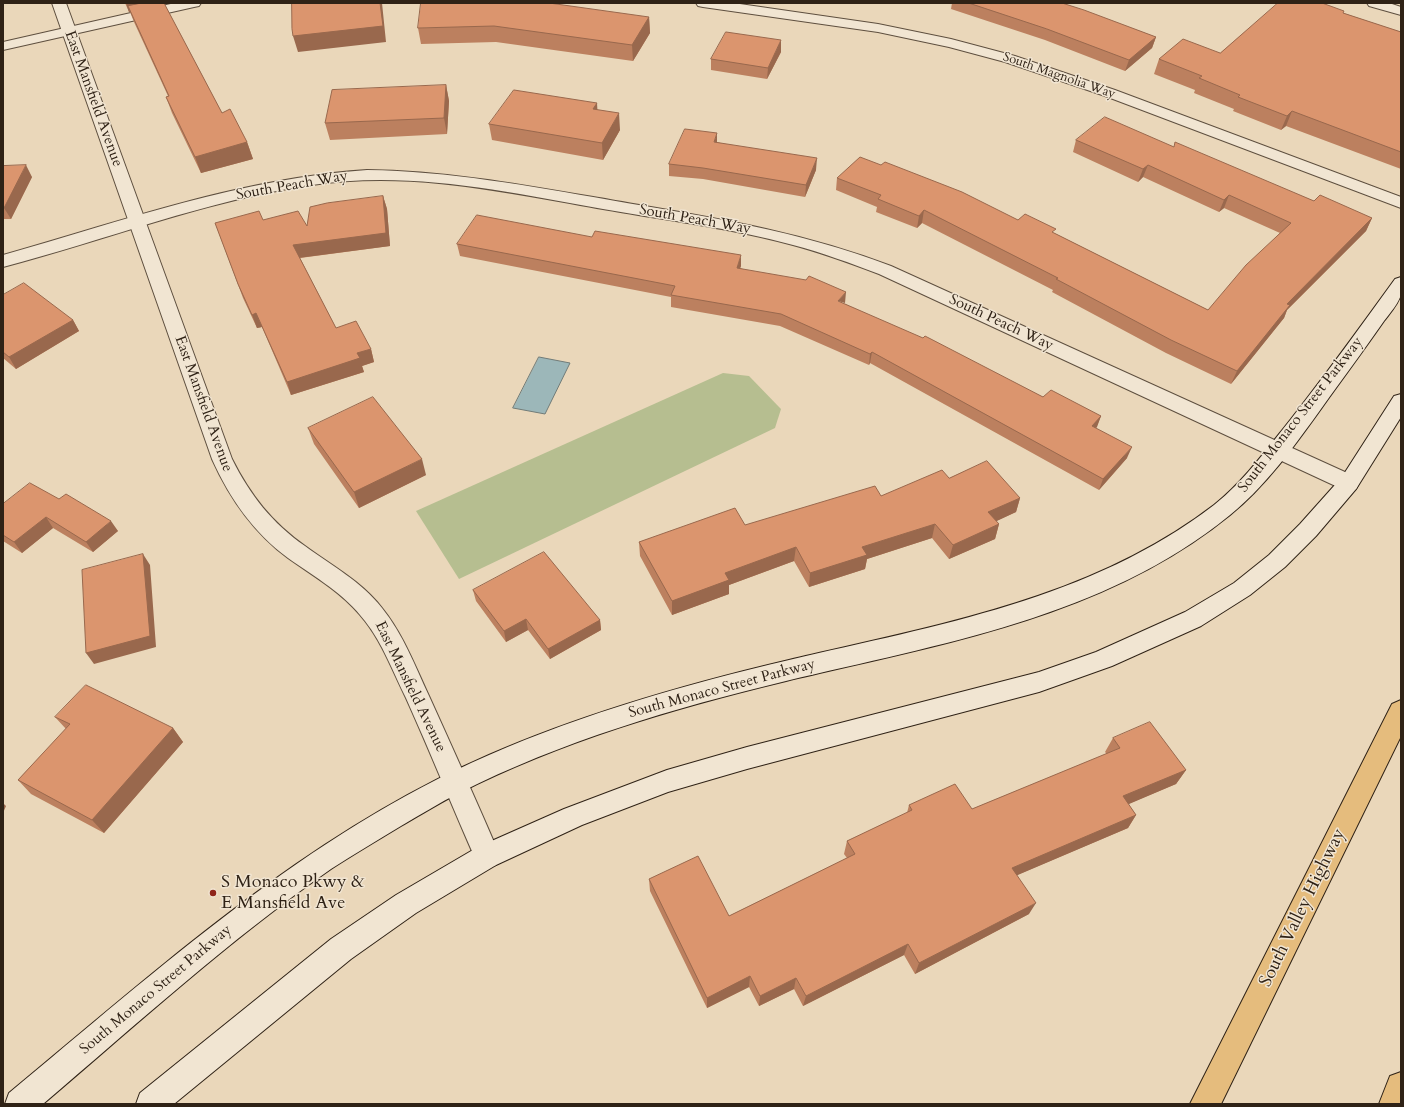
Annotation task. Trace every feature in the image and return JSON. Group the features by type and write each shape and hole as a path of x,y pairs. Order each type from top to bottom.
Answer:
{"highway":[{"name":"South Valley Highway","path":"1205,1104 1401,711"},
{"path":"1394,1104 1401,1087"}],"street":[{"name":"East Mansfield Avenue","path":"59,3 222,460 233,482 251,512 272,534 348,587 367,606 389,639 456,781 487,856"},
{"path":"3,46 194,3"},
{"name":"South Magnolia Way","path":"703,3 878,28 996,55 1104,91 1401,203"},
{"path":"1374,3 1401,11"},
{"name":"South Peach Way","path":"3,261 222,198 332,177 381,175 421,176 485,183 756,230 823,247 885,270 1349,483"},
{"name":"South Monaco Street Parkway","path":"20,1104 215,940 287,885 356,839 456,781 566,735 644,708 782,672 976,626 1066,598 1133,567 1195,531 1240,494 1278,450 1354,351 1401,283"},
{"path":"151,1104 341,949 406,904 487,856 573,817 622,797 668,781 748,758 1039,682 1104,659 1193,619 1242,589 1277,561 1308,530 1349,483 1401,401"}],"green space":[{"path":"723,373 749,376 781,409 775,428 459,579 416,511"}],"water":[{"path":"539,357 570,363 545,414 513,408"}],"building":[{"path":"142,3 164,3 222,113 230,109 247,142 195,157 166,97 169,96 128,6"},
{"path":"292,3 380,3 383,26 293,36"},
{"path":"421,3 549,3 649,17 632,45 494,26 418,28"},
{"path":"969,3 1062,3 1156,37 1129,60 1047,29"},
{"path":"1278,3 1322,3 1344,11 1343,13 1401,32 1401,152 1292,111 1287,116 1238,97 1240,95 1199,78 1202,76 1159,59 1183,39 1220,53"},
{"path":"726,32 781,40 768,68 711,59"},
{"path":"446,85 444,118 325,123 332,90"},
{"path":"514,90 597,103 593,109 619,113 602,143 489,124"},
{"path":"1105,117 1174,147 1175,142 1314,201 1320,195 1372,218 1287,304 1290,305 1237,371 1171,340 1056,279 1058,278 924,210 919,216 878,199 881,195 837,178 860,157 881,165 885,162 962,192 1018,220 1025,214 1056,229 1052,232 1208,310 1246,265 1291,223 1229,195 1224,200 1148,165 1143,169 1076,140"},
{"path":"685,129 717,133 714,142 817,158 806,185 669,164"},
{"path":"26,165 4,208 3,208 3,166"},
{"path":"383,196 386,233 293,245 336,328 356,321 371,349 357,353 360,358 287,382 256,313 252,315 238,284 215,223 259,211 263,220 298,211 307,226 310,207 327,203"},
{"path":"477,215 592,237 595,231 741,255 737,268 806,280 809,276 846,292 838,301 923,338 925,336 1043,397 1051,390 1101,416 1092,426 1132,447 1103,479 872,352 870,354 781,314 671,295 675,286 457,244"},
{"path":"24,283 73,320 9,357 3,352 3,295"},
{"path":"373,397 422,459 354,492 308,428"},
{"path":"987,461 1020,498 988,512 999,524 953,545 935,524 862,547 867,555 810,573 796,547 725,573 729,580 672,601 639,542 735,508 745,525 875,486 881,496 942,470 949,478"},
{"path":"30,483 59,499 66,494 111,521 86,542 46,517 14,542 3,535 3,504"},
{"path":"544,552 600,620 548,649 526,619 504,631 473,590"},
{"path":"143,554 150,636 86,653 82,570"},
{"path":"86,685 173,728 92,820 18,780 70,724 55,717"},
{"path":"1150,722 1186,770 1123,796 1136,815 1012,868 1036,903 919,963 908,944 806,996 796,978 760,996 750,976 707,998 649,879 698,856 729,916 855,854 847,841 912,810 909,805 955,784 972,809 1120,748 1113,738"}],"place":[{"name":"S Monaco Pkwy & E Mansfield Ave","path":"213,893"}]}
